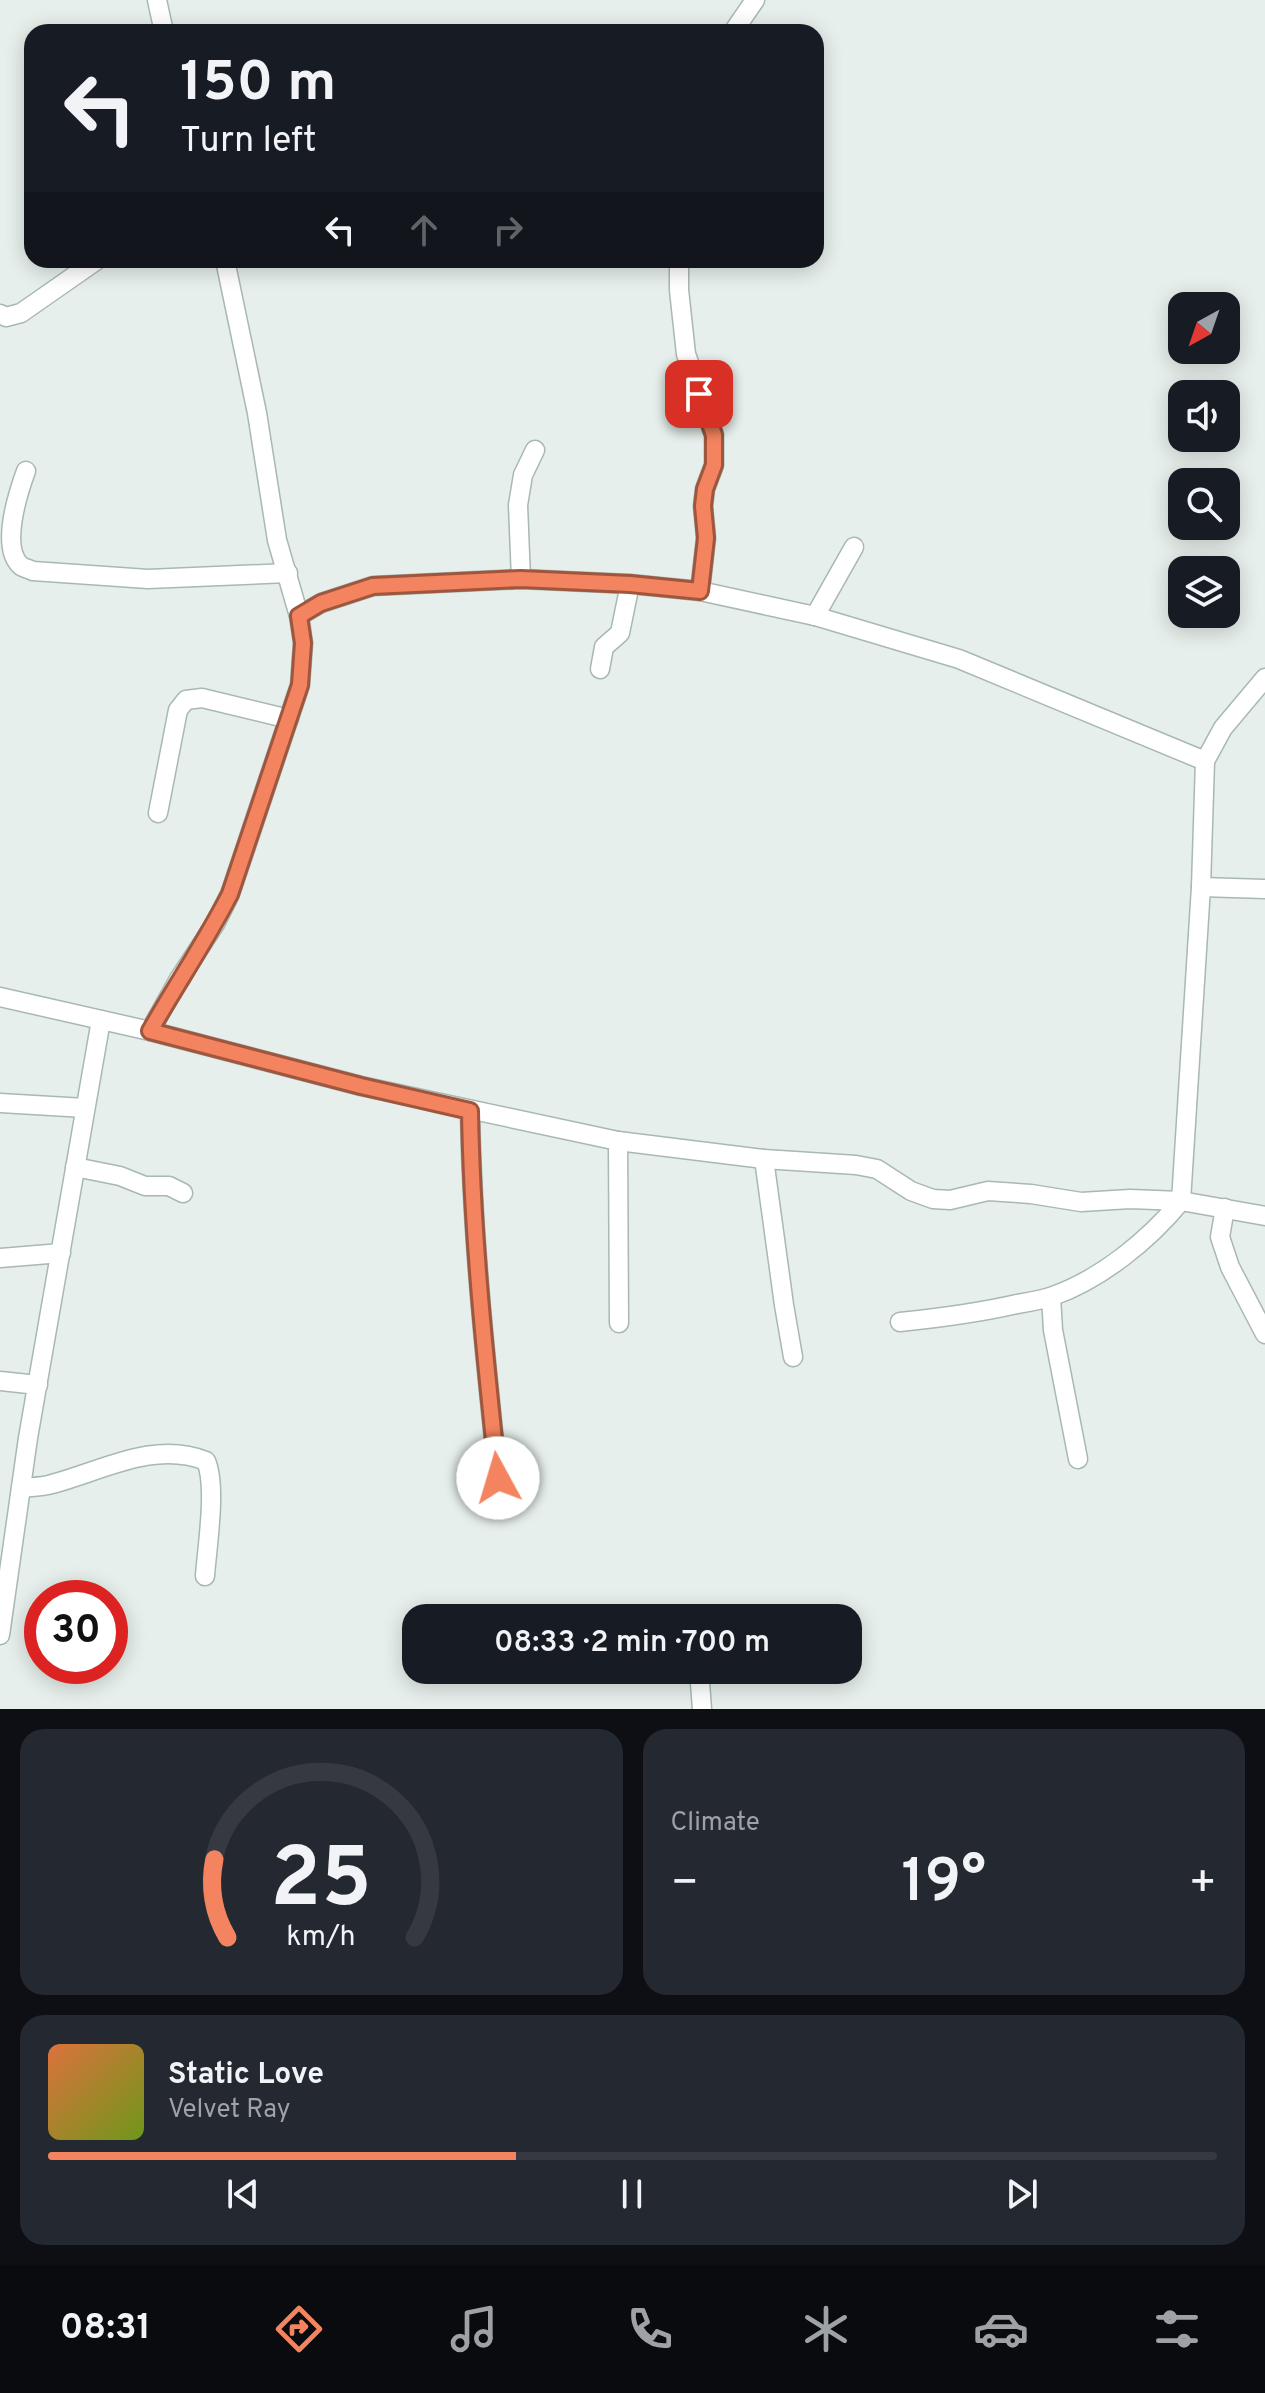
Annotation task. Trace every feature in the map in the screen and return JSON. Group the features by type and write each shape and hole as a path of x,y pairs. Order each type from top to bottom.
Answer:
{"street":[{"path":"157,0 162,24"},
{"path":"738,24 755,0"},
{"path":"0,314 6,317 21,313 86,268"},
{"path":"150,1031 230,894 300,685 303,643 299,616 277,540 257,413 227,268"},
{"path":"679,268 686,354 714,435 714,465 705,489 703,506 706,538 700,591"},
{"path":"521,579 518,505 523,475 535,450"},
{"path":"26,471 12,510 12,552 20,565 33,571 148,579 288,573"},
{"path":"815,616 854,547"},
{"path":"299,616 321,603 373,586 521,579 700,591 815,616 959,659 1205,761"},
{"path":"600,669 604,647 620,633 630,584"},
{"path":"900,1322 967,1315 1051,1297 1084,1283 1162,1224 1181,1201 1201,887 1205,761 1223,728 1265,678"},
{"path":"158,813 178,710 186,700 202,698 289,719"},
{"path":"1201,887 1265,889"},
{"path":"0,997 150,1031 361,1086 618,1141 877,1169 911,1191 941,1200 988,1191 1081,1202 1130,1199 1181,1201 1265,1216"},
{"path":"0,1635 21,1488 101,1020"},
{"path":"0,1103 85,1108"},
{"path":"470,1111 477,1264 498,1478"},
{"path":"618,1141 619,1323"},
{"path":"764,1159 793,1357"},
{"path":"75,1167 120,1176 145,1186 169,1186 183,1193"},
{"path":"1225,1208 1220,1237 1230,1267 1265,1334"},
{"path":"0,1258 61,1253"},
{"path":"1051,1297 1053,1330 1078,1459"},
{"path":"0,1381 38,1385"},
{"path":"21,1488 49,1485 138,1456 192,1455 206,1461 210,1469 210,1522 205,1576"},
{"path":"700,1684 702,1709"}],"route":[{"path":"498,1478 477,1264 470,1111 150,1031 230,894 300,685 303,643 299,616 321,603 373,586 521,579 700,591 706,538 703,506 705,489 714,465 714,435 699,394"}]}
